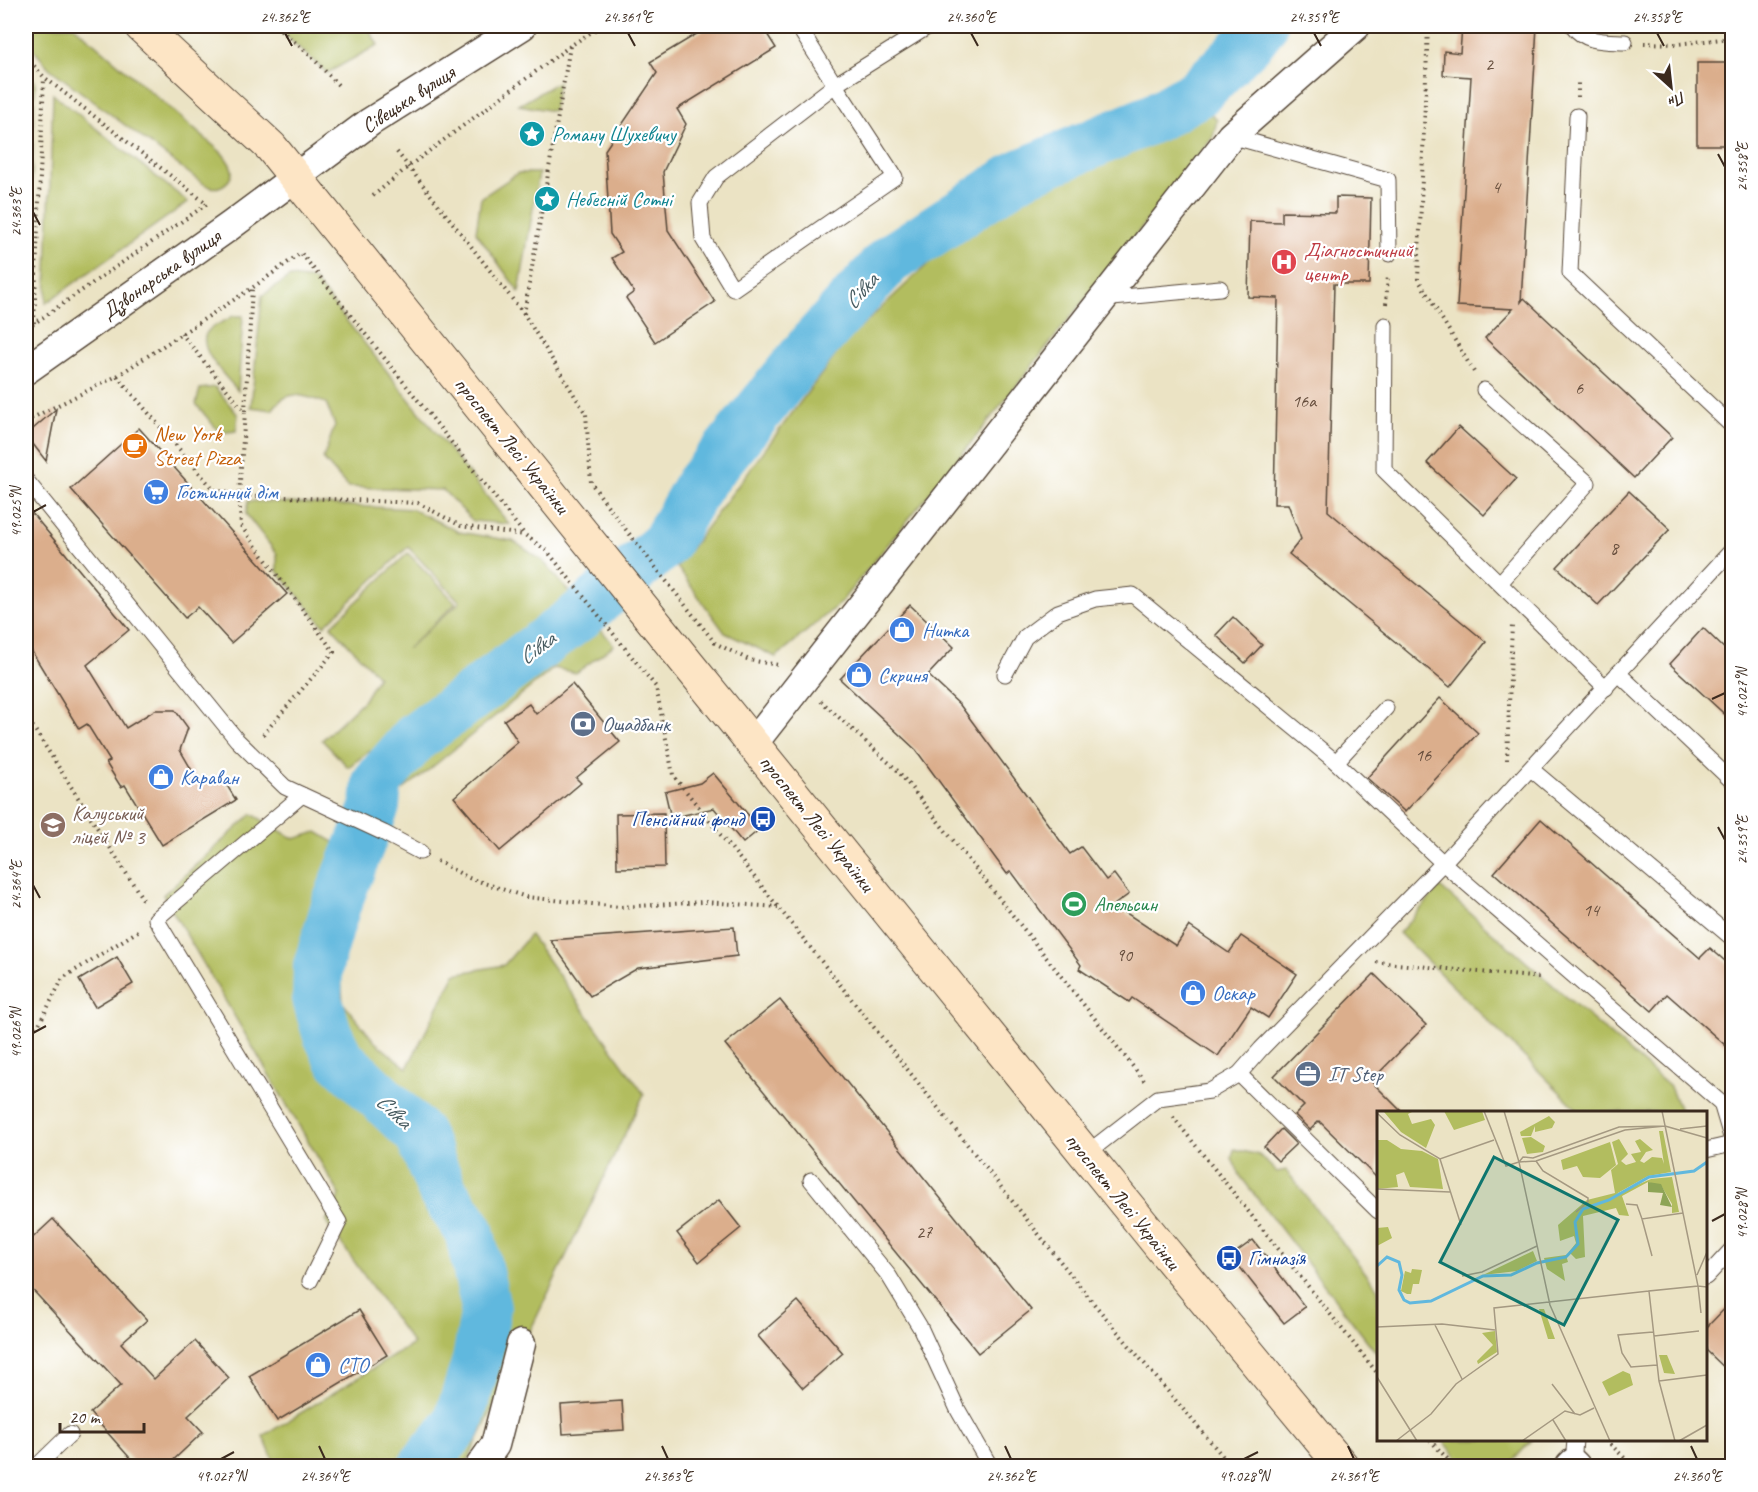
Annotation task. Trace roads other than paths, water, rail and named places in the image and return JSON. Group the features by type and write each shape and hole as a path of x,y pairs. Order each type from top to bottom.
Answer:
{"main road":[{"name":"проспект Лесі Українки","path":"141,26 271,147 663,634 1342,1467"}],"street":[{"name":"Сівецька вулиця","path":"296,177 370,122 522,26"},
{"path":"753,744 1231,136 1356,26"},
{"name":"Дзвонарська вулиця","path":"26,370 296,177"},
{"path":"480,1467 495,1445 520,1344"}],"lane":[{"path":"798,26 836,84 895,177 733,289 703,239 699,203 716,177 836,84 928,26"},
{"path":"1573,26 1591,39 1625,42"},
{"path":"1577,116 1570,273 1732,426"},
{"path":"1231,136 1388,180 1389,254"},
{"path":"1102,299 1220,288"},
{"path":"1384,325 1384,470 1605,688"},
{"path":"1484,390 1588,483 1500,583"},
{"path":"26,480 237,740 285,787 420,852"},
{"path":"1086,1154 1158,1098 1210,1091 1239,1074 1443,863 1732,550"},
{"path":"1005,674 1025,637 1058,612 1095,599 1133,595 1336,762 1443,863 1720,1103 1732,1142 1707,1150"},
{"path":"1618,673 1732,781"},
{"path":"1336,762 1386,708"},
{"path":"1531,769 1732,938"},
{"path":"302,795 156,919 339,1222 310,1281"},
{"path":"1239,1074 1377,1210"},
{"path":"811,1180 889,1276 920,1327 958,1410 990,1467"},
{"path":"1707,1276 1732,1249"},
{"path":"37,1467 70,1434"}],"waterway":[{"name":"Сівка","path":"423,1466 457,1425 477,1360 486,1308 469,1230 443,1192 419,1134 339,1058 327,1033 317,999 318,966 336,905 375,806 377,782 415,738 577,618 665,544 699,484 817,339 889,260 1020,174 1154,118 1198,93 1262,26"}],"place":[{"name":"Роману Шухевичу","path":"532,134"},
{"name":"Небесній Сотні","path":"547,199"},
{"name":"Діагностичний центр","path":"1284,262"},
{"name":"New York Street Pizza","path":"135,446"},
{"name":"Гостинний дім","path":"156,492"},
{"name":"Нитка","path":"902,630"},
{"name":"Скриня","path":"859,675"},
{"name":"Ощадбанк","path":"583,724"},
{"name":"Караван","path":"161,777"},
{"name":"Пенсійний фонд","path":"763,819"},
{"name":"Калуський ліцей № 3","path":"53,825"},
{"name":"Апельсин","path":"1074,904"},
{"name":"Оскар","path":"1193,993"},
{"name":"IT Step","path":"1308,1074"},
{"name":"Гімназія","path":"1229,1258"},
{"name":"СТО","path":"318,1365"}]}
